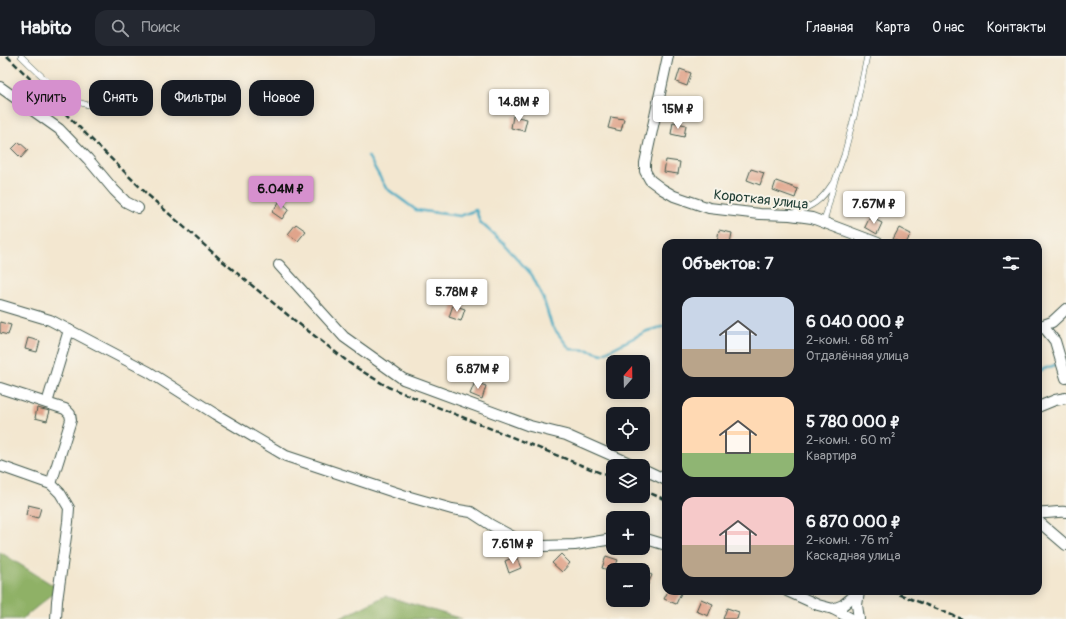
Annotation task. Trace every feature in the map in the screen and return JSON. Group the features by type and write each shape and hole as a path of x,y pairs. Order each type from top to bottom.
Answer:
{"street":[{"name":"Короткая улица","path":"668,56 645,163 646,171 650,180 674,196 709,208 760,214 790,214 812,218 868,239"},
{"path":"0,87 59,129 88,159 114,190 126,202 138,208"},
{"path":"279,265 344,337 403,379 530,426 566,435 620,459"},
{"path":"0,305 50,320 150,372 215,414 286,456 403,495 452,509 471,512 515,538 542,546 575,545 606,540"},
{"path":"1042,327 1052,322 1066,309"},
{"path":"1042,328 1054,340 1066,378"},
{"path":"47,403 69,330"},
{"path":"0,388 65,409 70,414 71,420 51,484"},
{"path":"1042,405 1055,400 1066,398"},
{"path":"0,466 51,484 60,492 69,508 56,619"},
{"path":"650,472 662,478"},
{"path":"1042,514 1066,512"},
{"path":"1042,524 1066,545"},
{"path":"650,540 662,544"},
{"path":"796,595 818,605 832,609 852,619"},
{"path":"832,609 843,605 855,595"},
{"path":"859,595 857,605 859,619"}],"lane":[{"path":"20,56 71,99 89,105"},
{"path":"824,222 835,180 856,113 868,56"},
{"path":"790,214 810,207 825,195 835,180"}],"green space":[{"path":"0,552 59,589 22,619 0,619"},
{"path":"385,596 462,619 339,619"}],"building":[{"path":"680,69 691,73 687,86 676,82"},
{"path":"513,116 527,119 524,131 511,128"},
{"path":"611,117 624,119 621,131 608,128"},
{"path":"673,122 686,125 684,137 671,134"},
{"path":"19,142 28,150 21,158 12,149"},
{"path":"666,160 680,162 678,174 664,172"},
{"path":"751,169 764,173 760,185 747,180"},
{"path":"776,181 798,189 795,198 773,190"},
{"path":"280,201 289,209 282,219 272,212"},
{"path":"870,217 882,223 877,234 865,227"},
{"path":"296,224 306,231 298,241 288,234"},
{"path":"899,228 911,234 908,239 893,239"},
{"path":"719,230 732,233 731,239 718,239"},
{"path":"453,305 465,309 461,321 449,317"},
{"path":"0,322 11,325 8,335 0,333"},
{"path":"28,338 40,341 37,352 25,349"},
{"path":"475,382 486,386 482,399 470,394"},
{"path":"37,408 50,411 47,421 35,418"},
{"path":"28,505 41,508 38,518 26,515"},
{"path":"561,554 570,563 562,572 552,563"},
{"path":"516,556 521,568 509,573 505,561"},
{"path":"606,556 618,560 617,563 606,563 606,569 602,568"},
{"path":"666,595 680,595 676,604 664,599"},
{"path":"701,599 713,604 708,616 696,611"},
{"path":"727,608 739,612 737,619 723,619"}],"waterway":[{"path":"368,156 386,188 416,210 460,216 476,210 480,222 502,242 532,275 543,298 552,326 570,349 588,350 602,354 647,331 662,327"},
{"path":"1042,370 1058,364"}],"railway":[{"path":"7,56 148,195 220,259 289,316 352,365 388,387 606,475"},
{"path":"650,493 662,498"},
{"path":"901,595 962,619"}]}
